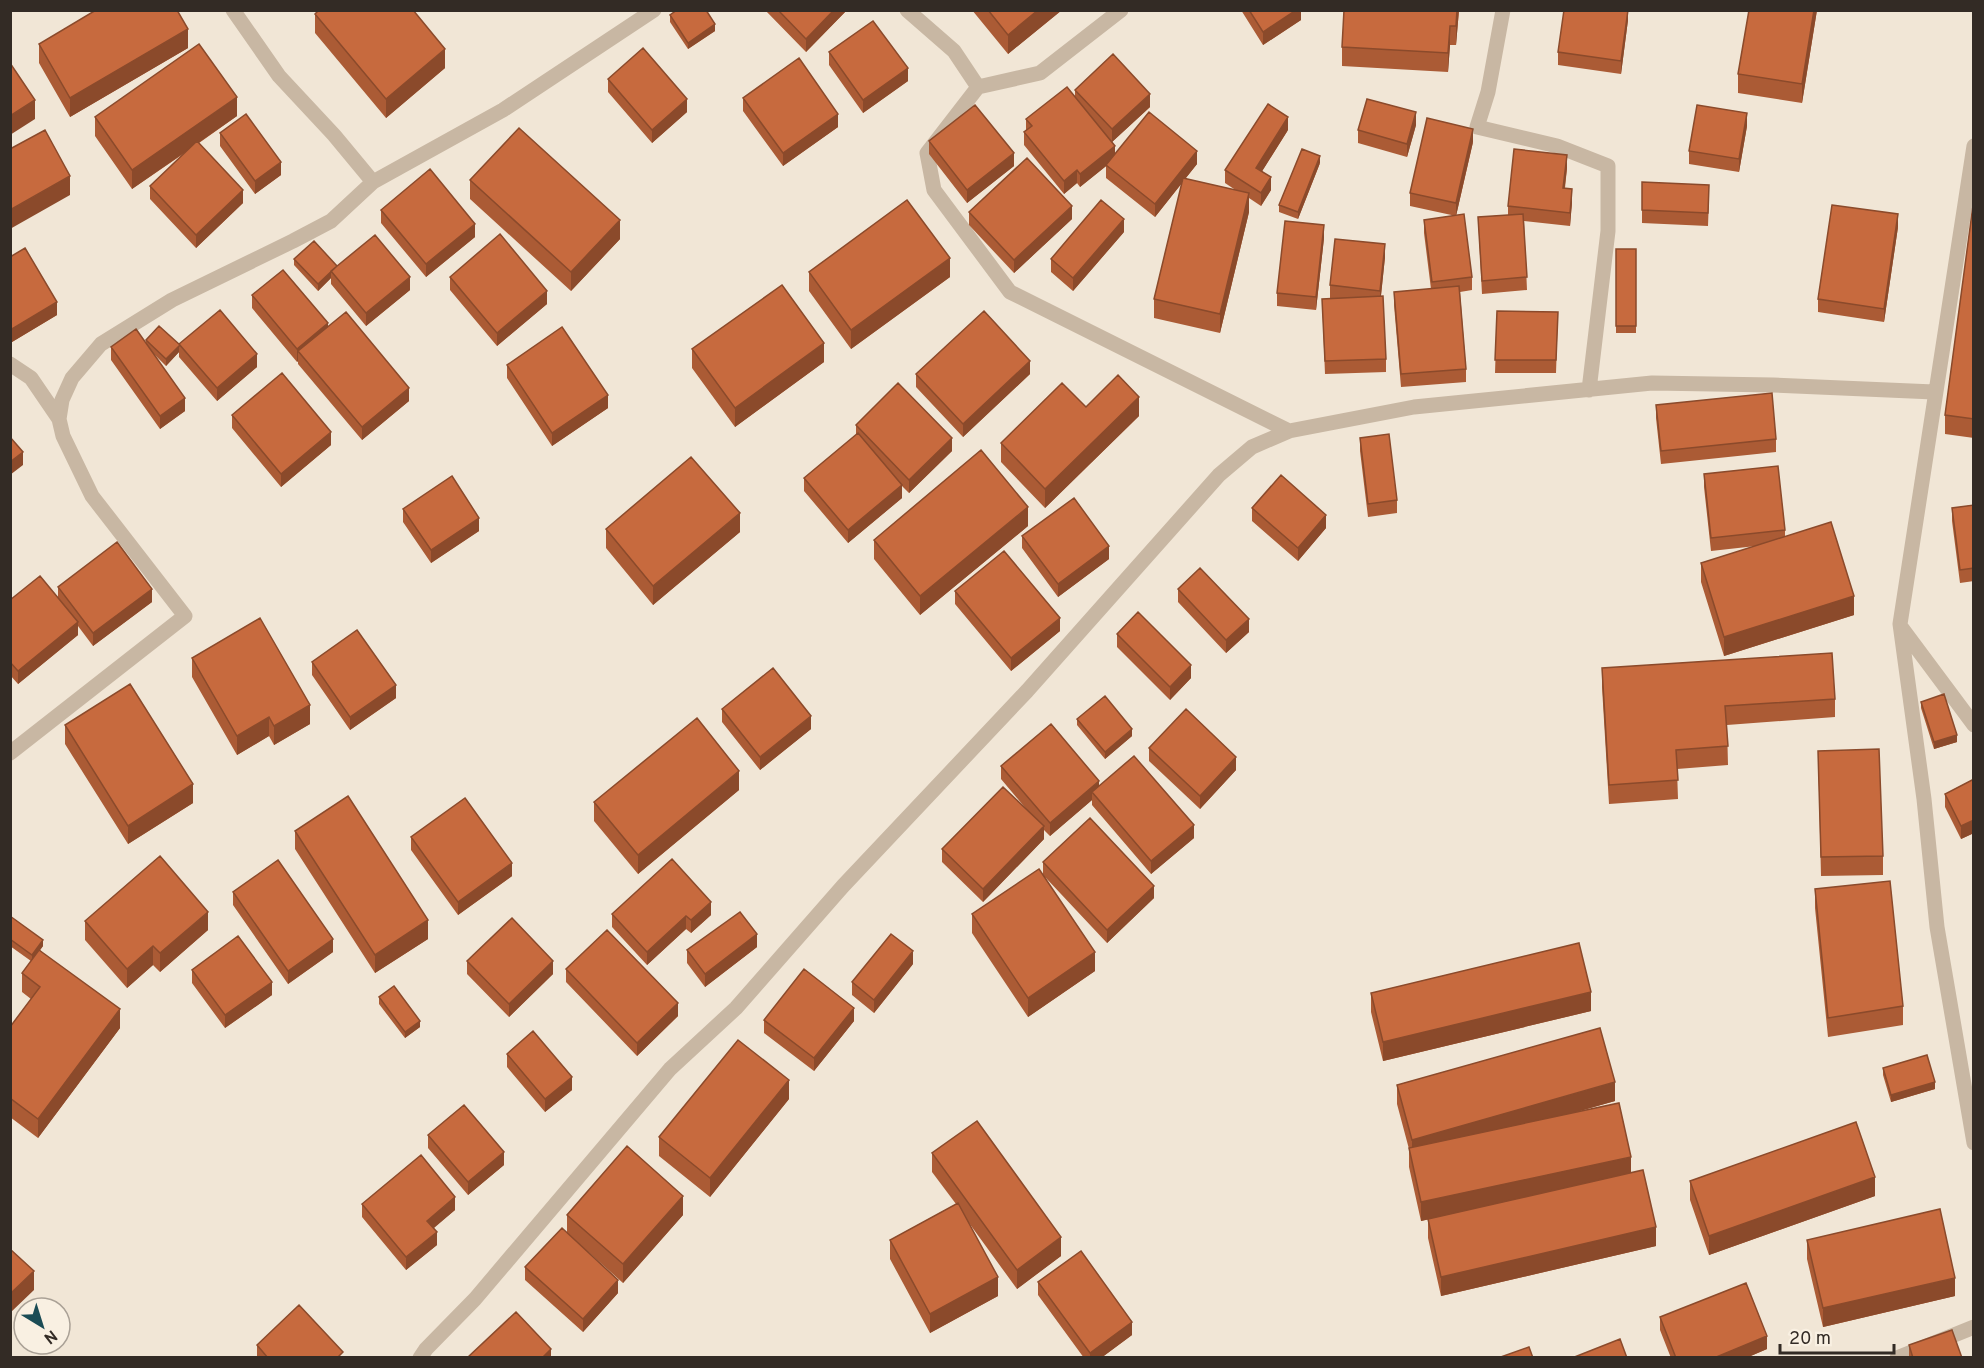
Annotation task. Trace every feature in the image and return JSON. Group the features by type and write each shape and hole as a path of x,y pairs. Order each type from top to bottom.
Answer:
{"street":[{"path":"233,10 279,76 334,135 373,182"},
{"path":"59,419 62,400 72,378 101,344 172,300 331,221 373,182 503,110 654,10"},
{"path":"907,10 954,51 978,87"},
{"path":"1120,10 1040,73 978,87 927,153 934,190 1010,292 1289,431"},
{"path":"1503,10 1488,92 1477,127 1557,146 1608,166 1608,231 1589,390"},
{"path":"1974,146 1934,392 1900,624 1924,799 1937,927 1974,1143"},
{"path":"10,364 31,378 59,419 63,436 92,496 186,616 10,753"},
{"path":"420,1358 513,1255 670,1069 736,1008 843,886 1027,691 1219,475 1252,447 1289,431 1414,407 1663,384 1773,385 1934,392"},
{"path":"1900,624 1974,725"},
{"path":"1897,1358 1906,1352 1974,1327"}],"building":[{"path":"96,10 177,10 188,29 70,98 39,44"},
{"path":"319,10 413,10 445,49 386,99 315,14"},
{"path":"677,10 706,10 715,24 688,43 670,15"},
{"path":"778,10 834,10 806,39"},
{"path":"988,10 1038,10 1008,35"},
{"path":"1249,10 1296,10 1263,32"},
{"path":"1344,10 1457,10 1456,26 1450,26 1448,53 1342,47"},
{"path":"1564,10 1628,10 1621,61 1558,52"},
{"path":"1749,10 1814,10 1802,84 1738,74"},
{"path":"873,21 908,68 863,100 829,52"},
{"path":"199,44 237,97 132,170 95,117"},
{"path":"643,48 687,99 652,130 608,79"},
{"path":"1113,54 1150,94 1112,129 1075,90"},
{"path":"799,58 838,114 783,153 743,98"},
{"path":"10,63 35,100 10,116"},
{"path":"1067,87 1115,146 1080,174 1077,170 1064,181 1024,132 1032,126 1026,119"},
{"path":"1367,99 1416,112 1407,144 1358,130"},
{"path":"1268,104 1288,117 1256,168 1271,177 1261,193 1225,170"},
{"path":"975,105 1014,153 967,190 929,141"},
{"path":"1697,105 1747,113 1739,159 1689,151"},
{"path":"1149,112 1197,151 1155,204 1106,165"},
{"path":"246,114 281,162 255,181 220,133"},
{"path":"1427,118 1473,129 1456,203 1410,193"},
{"path":"519,128 620,220 571,272 470,180"},
{"path":"45,130 70,176 10,210 10,149"},
{"path":"197,141 243,190 196,235 150,186"},
{"path":"1302,149 1320,156 1298,212 1279,205"},
{"path":"1514,149 1567,155 1563,188 1572,189 1570,213 1508,206"},
{"path":"1027,158 1072,206 1014,260 969,212"},
{"path":"430,169 475,224 426,264 381,210"},
{"path":"1183,178 1249,193 1220,314 1154,299"},
{"path":"1642,182 1709,185 1708,213 1642,210"},
{"path":"1974,198 1974,419 1945,415"},
{"path":"907,200 950,258 851,330 809,272"},
{"path":"1101,200 1124,219 1073,278 1051,259"},
{"path":"1832,205 1898,214 1884,309 1818,299"},
{"path":"1464,214 1472,277 1432,282 1424,220"},
{"path":"1523,214 1527,277 1482,281 1478,217"},
{"path":"1285,221 1324,225 1316,297 1277,293"},
{"path":"500,234 547,291 497,333 450,277"},
{"path":"375,235 410,277 366,313 331,271"},
{"path":"1335,239 1385,244 1380,291 1330,285"},
{"path":"314,241 337,266 318,284 294,259"},
{"path":"25,248 57,302 12,329 10,326 10,257"},
{"path":"1616,249 1636,249 1636,326 1616,326"},
{"path":"283,270 328,323 297,349 252,295"},
{"path":"782,285 824,343 735,408 692,349"},
{"path":"1459,286 1466,369 1401,374 1394,292"},
{"path":"1383,296 1386,359 1325,361 1322,299"},
{"path":"220,310 257,354 217,388 179,344"},
{"path":"984,311 1030,361 963,424 916,374"},
{"path":"1497,311 1558,312 1556,360 1495,360"},
{"path":"346,312 409,388 362,427 298,351"},
{"path":"159,326 180,345 166,359 146,340"},
{"path":"562,327 608,395 552,433 507,365"},
{"path":"136,329 185,398 160,416 111,347"},
{"path":"282,373 331,432 281,474 232,415"},
{"path":"1118,375 1139,397 1045,489 1001,443 1062,383 1086,407"},
{"path":"898,383 952,438 909,480 856,425"},
{"path":"1772,393 1776,439 1661,451 1656,405"},
{"path":"858,433 902,485 848,530 804,478"},
{"path":"1389,434 1397,500 1368,504 1360,438"},
{"path":"10,437 23,452 10,462"},
{"path":"981,450 1028,507 920,596 874,540"},
{"path":"691,457 740,513 653,586 606,529"},
{"path":"1778,466 1785,530 1711,538 1704,474"},
{"path":"1281,475 1326,515 1298,548 1252,508"},
{"path":"452,476 479,518 431,550 403,509"},
{"path":"1074,498 1109,546 1058,584 1022,536"},
{"path":"1974,505 1974,568 1960,570 1952,508"},
{"path":"1831,522 1854,596 1724,637 1701,563"},
{"path":"117,542 152,589 93,633 58,587"},
{"path":"1004,551 1060,618 1011,658 955,591"},
{"path":"1200,568 1249,619 1226,640 1178,589"},
{"path":"40,576 78,622 18,671 10,662 10,600"},
{"path":"1138,612 1191,665 1170,687 1117,634"},
{"path":"260,618 310,705 274,726 269,717 237,736 192,658"},
{"path":"357,630 396,685 350,717 312,662"},
{"path":"1832,653 1835,699 1725,706 1728,746 1676,750 1678,780 1609,785 1602,668"},
{"path":"773,668 811,716 760,757 722,709"},
{"path":"130,684 193,784 128,826 65,725"},
{"path":"1944,694 1957,735 1934,742 1921,702"},
{"path":"1105,696 1132,729 1105,752 1077,719"},
{"path":"1186,709 1236,757 1200,796 1149,748"},
{"path":"697,718 739,771 638,855 594,802"},
{"path":"1051,724 1099,781 1050,823 1001,766"},
{"path":"1879,749 1883,856 1821,857 1818,751"},
{"path":"1134,756 1194,825 1151,861 1092,792"},
{"path":"1974,779 1974,820 1961,826 1945,794"},
{"path":"1003,787 1044,826 983,889 942,849"},
{"path":"348,796 428,920 375,955 295,831"},
{"path":"465,798 512,863 458,902 411,837"},
{"path":"1090,818 1154,886 1107,930 1043,862"},
{"path":"160,856 208,912 160,953 153,946 127,969 85,921"},
{"path":"672,859 711,902 691,920 686,916 647,952 612,914"},
{"path":"278,860 333,939 288,971 233,892"},
{"path":"1039,869 1095,952 1028,998 972,914"},
{"path":"1890,881 1903,1006 1828,1018 1815,889"},
{"path":"740,912 757,934 705,974 687,950"},
{"path":"10,916 43,940 32,955 10,939"},
{"path":"512,918 553,961 509,1004 467,961"},
{"path":"607,930 678,1003 637,1043 566,969"},
{"path":"891,934 913,951 874,1000 852,982"},
{"path":"238,936 272,982 225,1015 192,970"},
{"path":"1579,943 1591,992 1383,1042 1371,993"},
{"path":"39,950 120,1009 38,1119 10,1098 10,1027 40,987 22,973"},
{"path":"804,969 854,1008 814,1058 764,1020"},
{"path":"394,986 420,1021 405,1032 379,997"},
{"path":"1600,1028 1615,1082 1412,1140 1397,1085"},
{"path":"533,1031 572,1077 545,1099 507,1054"},
{"path":"738,1040 789,1080 710,1178 659,1137"},
{"path":"1927,1055 1935,1082 1891,1095 1883,1068"},
{"path":"1619,1103 1631,1157 1421,1202 1409,1148"},
{"path":"464,1105 504,1152 468,1182 428,1135"},
{"path":"977,1121 1061,1237 1017,1270 932,1153"},
{"path":"1856,1122 1875,1177 1709,1236 1690,1181"},
{"path":"627,1146 683,1196 623,1264 567,1215"},
{"path":"421,1155 455,1197 427,1221 437,1232 406,1257 362,1204"},
{"path":"1643,1170 1656,1227 1441,1277 1428,1219"},
{"path":"958,1203 998,1277 930,1314 890,1240"},
{"path":"1940,1209 1955,1278 1823,1308 1807,1240"},
{"path":"562,1228 618,1280 583,1319 525,1267"},
{"path":"10,1249 34,1271 10,1294"},
{"path":"1081,1251 1132,1322 1090,1353 1038,1282"},
{"path":"1746,1283 1767,1336 1714,1358 1676,1358 1660,1317"},
{"path":"299,1305 343,1352 337,1358 268,1358 257,1345"},
{"path":"516,1312 551,1349 542,1358 467,1358"},
{"path":"1952,1330 1962,1358 1913,1358 1909,1345"},
{"path":"1620,1339 1627,1358 1572,1358"},
{"path":"1529,1347 1533,1358 1498,1358"}]}
